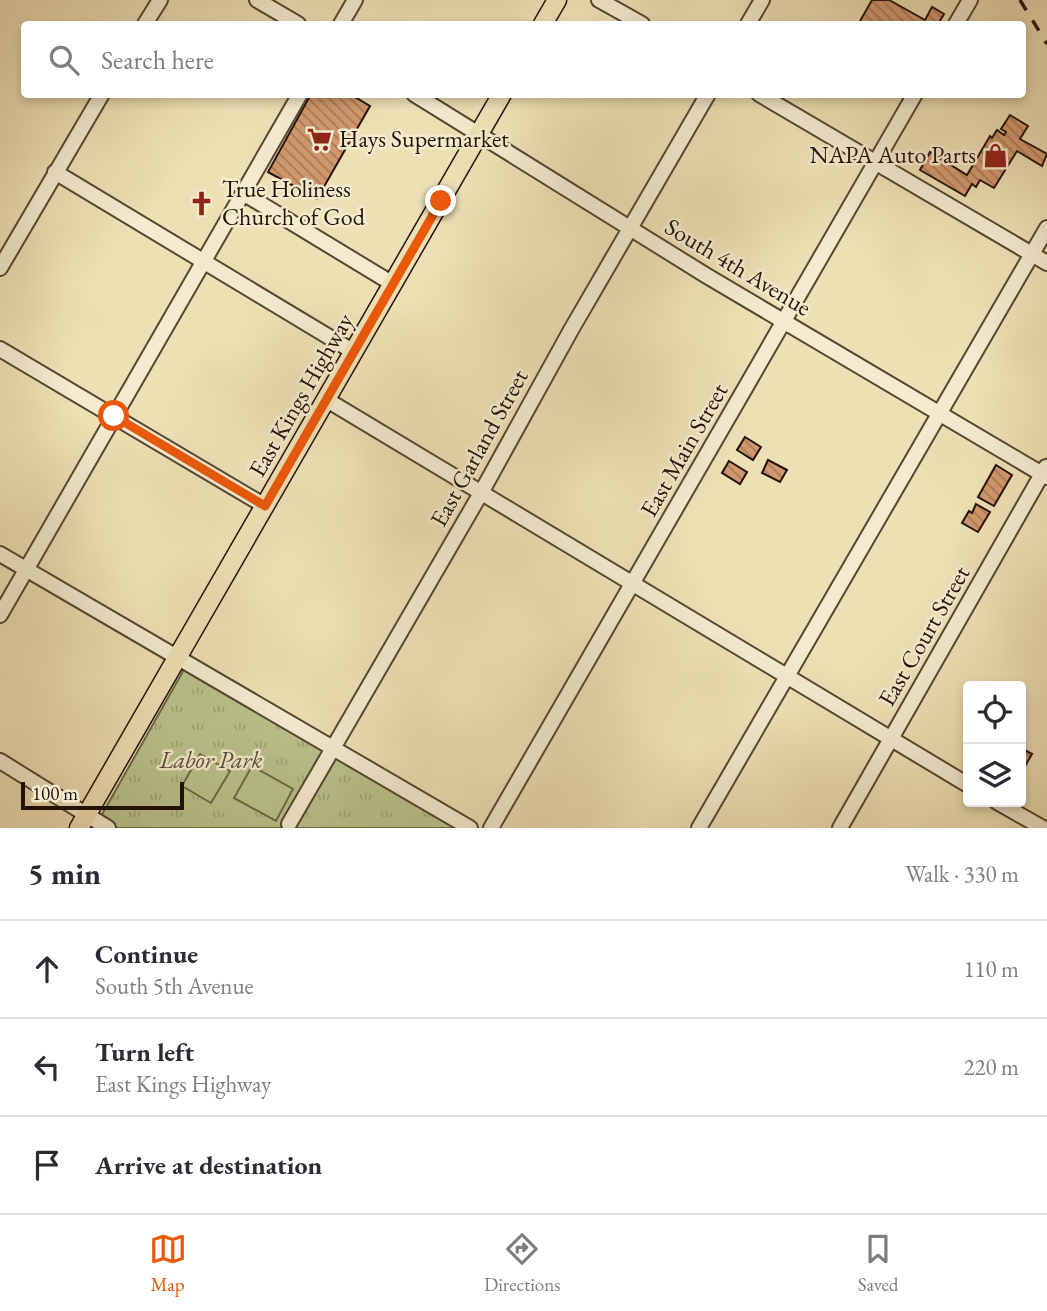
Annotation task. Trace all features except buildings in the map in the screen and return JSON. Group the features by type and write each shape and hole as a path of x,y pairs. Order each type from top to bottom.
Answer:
{"main road":[{"path":"545,21 557,0"},
{"name":"East Kings Highway","path":"83,821 500,98"}],"street":[{"path":"147,21 160,0"},
{"path":"257,0 293,21"},
{"path":"343,21 355,0"},
{"path":"599,0 637,21"},
{"path":"750,21 762,0"},
{"path":"957,21 965,2"},
{"path":"0,268 100,98"},
{"path":"0,615 298,98"},
{"name":"South 4th Avenue","path":"420,98 785,322 939,414 1045,472"},
{"name":"East Garland Street","path":"289,824 706,98"},
{"path":"766,98 1047,263"},
{"name":"East Main Street","path":"491,828 913,98"},
{"path":"55,172 354,352"},
{"path":"243,194 393,284"},
{"path":"699,828 1047,228"},
{"path":"0,349 265,506"},
{"path":"327,400 963,782"},
{"name":"East Court Street","path":"840,828 1045,472"},
{"path":"0,554 470,828"},
{"path":"0,761 83,821 108,828"},
{"path":"1006,807 1043,828"}],"green space":[{"name":"Labor Park","path":"186,666 459,828 117,828 100,818"},
{"path":"200,754 230,771 211,803 182,786"},
{"path":"252,766 293,789 276,821 234,798"}],"railway":[{"path":"1020,0 1047,44"}],"place":[{"name":"Hays Supermarket","path":"319,139"},
{"name":"NAPA Auto Parts","path":"996,155"},
{"name":"True Holiness Church of God","path":"202,203"}],"route":[{"path":"114,416 265,506 441,201"}]}
